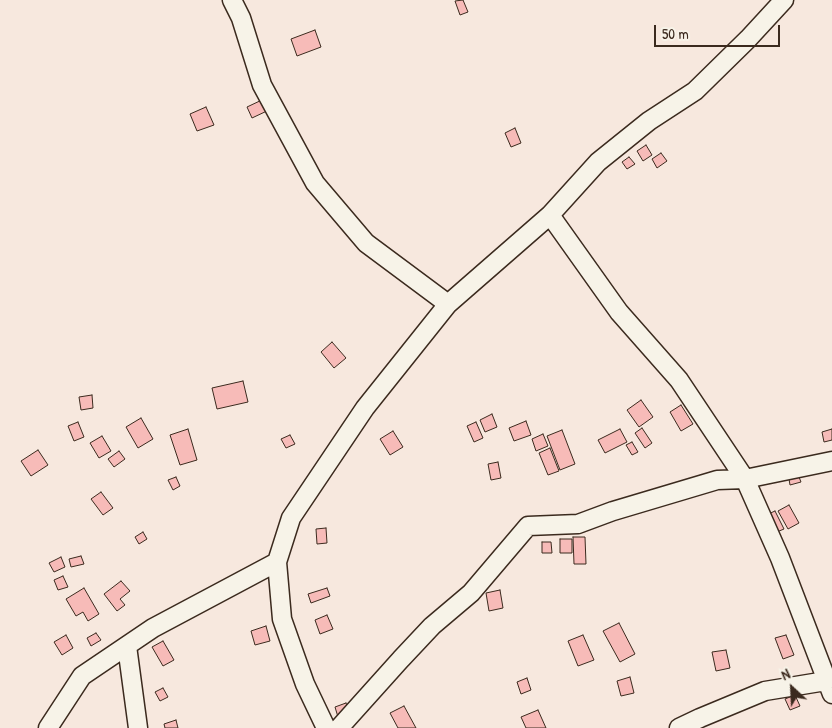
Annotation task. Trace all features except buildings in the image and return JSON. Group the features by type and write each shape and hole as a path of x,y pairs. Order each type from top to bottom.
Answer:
{"street":[{"path":"232,0 241,18 262,85 315,183 366,243 448,304"},
{"path":"326,728 304,684 282,620 277,562 291,518 365,408 448,304 550,215 598,162 649,121 695,91 784,0"},
{"path":"550,215 619,312 679,380 745,479 780,558 829,687 765,691 679,728"},
{"path":"339,728 426,633 471,593 528,526 578,524 613,511 717,480 745,479 832,461"},
{"path":"48,728 82,676 153,628 277,562"},
{"path":"127,646 138,728"}]}
